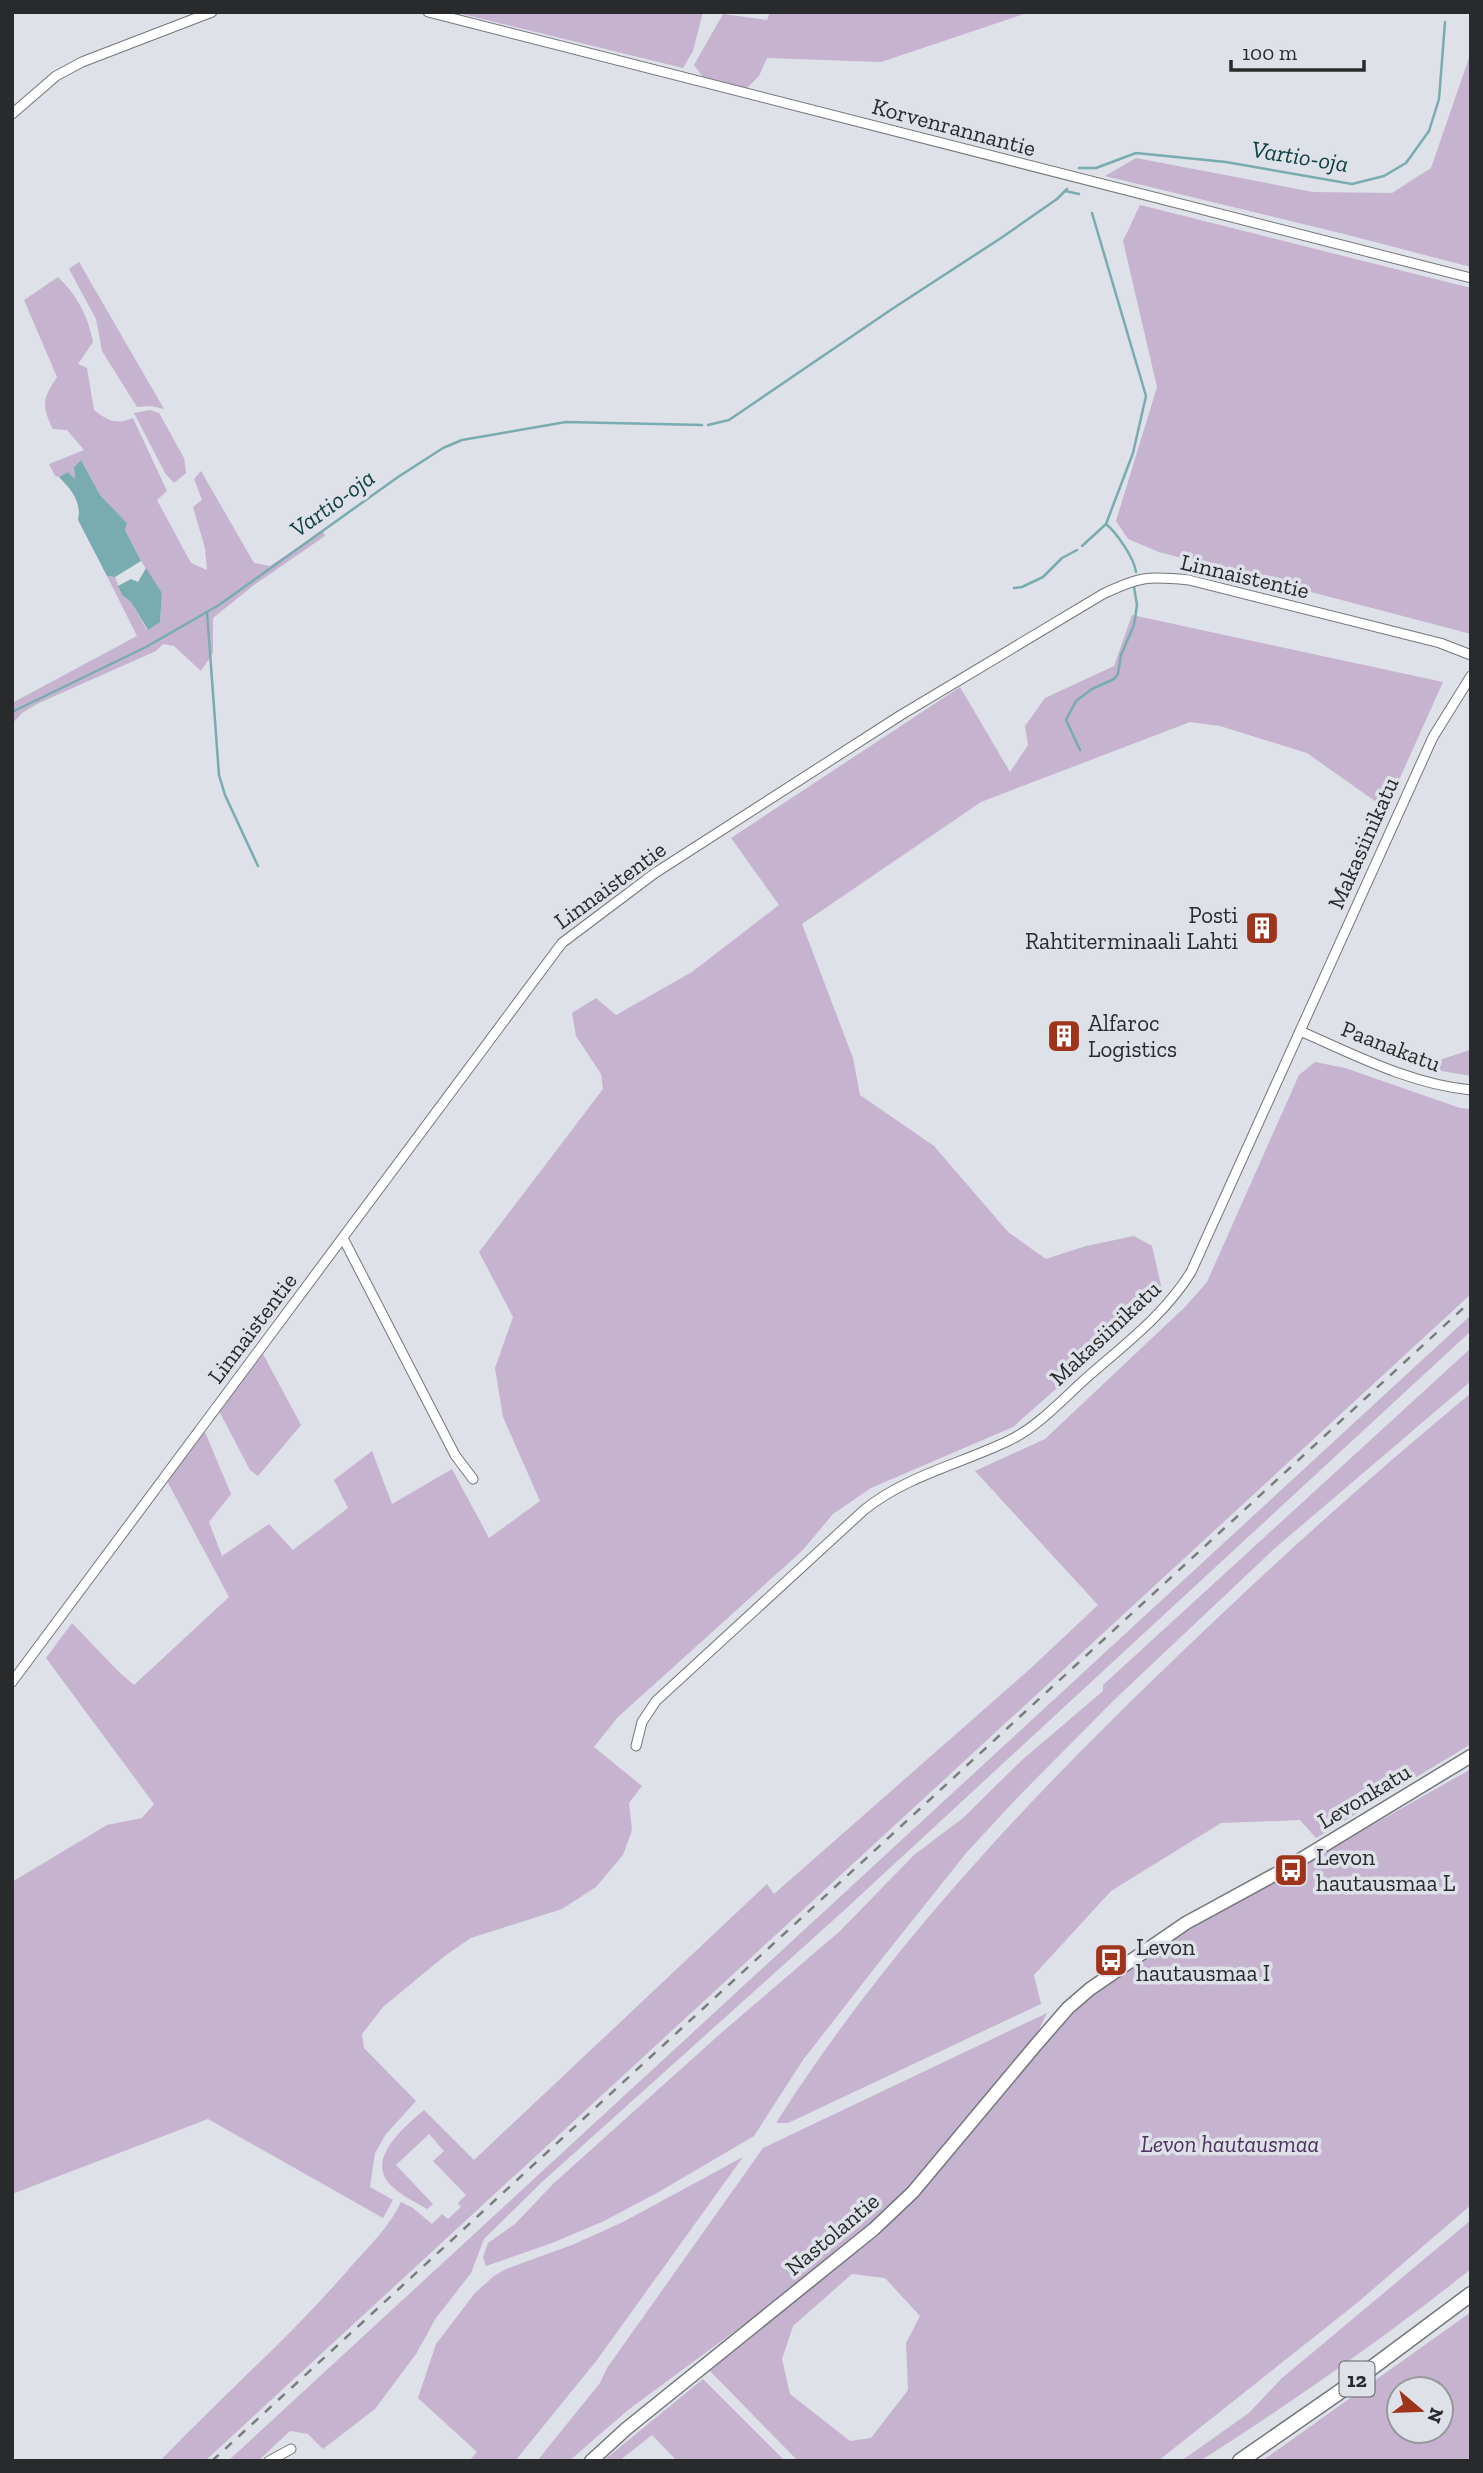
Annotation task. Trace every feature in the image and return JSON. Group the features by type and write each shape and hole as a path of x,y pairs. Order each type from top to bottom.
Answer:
{"highway":[{"name":"12","path":"1240,2461 1348,2386 1471,2294"}],"main road":[{"name":"Levonkatu","path":"1068,2008 1110,1973 1186,1923 1471,1756"},
{"name":"Nastolantie","path":"591,2461 626,2429 894,2210 936,2165 1068,2008"}],"street":[{"path":"12,114 56,76 82,62 212,12"},
{"name":"Korvenrannantie","path":"428,12 1471,278"},
{"name":"Linnaistentie","path":"12,1682 562,943 655,873 901,715 1103,594 1132,580 1151,576 1189,580 1440,642 1471,655"},
{"name":"Makasiinikatu","path":"636,1746 642,1722 656,1701 864,1510 899,1486 1000,1445 1024,1432 1170,1303 1191,1272 1433,737 1471,676"},
{"name":"Paanakatu","path":"1300,1031 1402,1074 1471,1090"},
{"path":"343,1238 455,1455 473,1479"},
{"path":"269,2461 291,2449"}],"green space":[{"path":"454,12 703,12 693,51 683,68"},
{"path":"770,12 1030,12 881,62 767,58 759,76 747,88 703,77 694,65 723,14 767,20"},
{"path":"1471,52 1471,267 1105,176 1136,158 1313,192 1392,193 1431,168"},
{"path":"1140,205 1471,288 1471,634 1159,552 1128,539 1116,521 1157,387 1123,241"},
{"path":"79,262 164,409 137,407 102,351 96,319 69,269"},
{"path":"58,277 76,299 91,332 93,342 78,364 87,368 94,410 112,421 133,418 167,491 157,500 191,563 207,570 205,548 193,507 202,500 194,479 201,471 254,563 270,566 323,531 325,536 254,585 213,618 213,653 201,671 174,646 163,644 156,651 39,703 22,713 15,721 12,717 12,703 137,636 107,576 115,577 122,595 131,602 147,630 160,621 162,593 125,530 127,523 100,495 81,460 74,467 75,480 68,472 59,477 55,476 49,464 84,450 67,430 53,429 49,421 45,408 46,396 57,377 24,300"},
{"path":"150,410 159,413 184,458 186,473 174,483 165,473 134,413"},
{"path":"1132,615 1443,682 1386,809 1307,753 1220,726 1190,722 981,802 802,924 853,1058 860,1095 934,1146 1008,1232 1046,1259 1086,1246 1134,1236 1152,1246 1163,1294 1013,1427 871,1488 833,1514 802,1551 618,1717 594,1747 642,1786 629,1803 632,1830 623,1855 596,1887 562,1909 471,1938 446,1955 383,2007 362,2034 364,2048 416,2101 386,2134 375,2153 370,2187 393,2200 383,2218 208,2119 12,2194 12,1882 107,1825 142,1818 154,1804 46,1658 72,1623 134,1685 229,1597 167,1481 205,1432 231,1494 209,1522 222,1556 269,1524 293,1550 348,1508 334,1480 372,1451 392,1504 452,1469 489,1538 540,1501 503,1417 495,1368 513,1317 479,1252 603,1089 601,1074 576,1036 572,1013 596,998 616,1015 692,972 779,905 731,838 960,687 1010,772 1028,745 1025,726 1045,698 1114,666"},
{"path":"1471,1049 1471,1076 1418,1067 1467,1051"},
{"path":"1315,1062 1345,1068 1460,1108 1471,1109 1471,1294 205,2461 160,2461 326,2295 384,2229 401,2202 432,2224 442,2214 448,2219 461,2207 458,2203 466,2195 433,2161 444,2151 429,2134 396,2165 433,2204 427,2209 401,2194 385,2178 382,2167 389,2146 415,2117 424,2110 474,2160 767,1884 774,1894 1030,1669 1098,1605 975,1471 1045,1439 1185,1307 1207,1282 1299,1075"},
{"path":"1471,1315 1471,1331 839,1915 542,2182 484,2239 471,2273 436,2318 416,2354 375,2409 323,2449 308,2434 290,2431 258,2461 228,2461"},
{"path":"1471,1348 1471,1381 1274,1549 1114,1700 967,1852 803,2060 754,2136 604,2221 486,2266 483,2257 488,2243 515,2224 554,2183 840,1931 914,1855 963,1818 1022,1760 1103,1691 1103,1685"},
{"path":"263,1354 301,1425 258,1476 250,1470 219,1411"},
{"path":"1471,1393 1471,1744 1316,1838 1300,1820 1221,1823 1111,1891 1034,1975 1041,2004 788,2123 776,2123 817,2061 907,1943 954,1887 1055,1778 1274,1565"},
{"name":"Levon hautausmaa","path":"1471,1769 1471,2205 1357,2303 1158,2461 798,2461 708,2369 880,2234 918,2196 1037,2052 1090,1996 1194,1926","holes":["852,2274 885,2278 920,2316 906,2343 908,2390 871,2438 850,2441 790,2394 782,2359 793,2326"]},
{"path":"1047,2013 1034,2040 910,2188 872,2223 766,2308 628,2410 569,2461 537,2461 600,2383 607,2368 763,2148"},
{"path":"743,2157 597,2360 515,2461 469,2461 477,2452 418,2398 436,2344 475,2293 506,2269 572,2245 623,2222"},
{"path":"1471,2220 1471,2269 1372,2344 1270,2415 1200,2461 1181,2461 1249,2413 1281,2379"},
{"path":"1471,2312 1471,2461 1262,2461"},
{"path":"703,2379 785,2461 677,2461 652,2435 619,2461 603,2461"}],"water":[{"path":"81,460 100,495 127,523 125,530 141,561 115,577 107,576 78,520 78,507 74,496 59,477 68,472 75,479 74,467"},
{"path":"146,568 162,593 160,622 148,630 118,586 131,579 138,582"}],"waterway":[{"name":"Vartio-oja","path":"1079,168 1096,168 1136,153 1226,162 1352,184 1384,176 1406,163 1429,131 1439,99 1445,22"},
{"name":"Vartio-oja","path":"708,425 729,420 1001,238 1067,189"},
{"path":"1065,191 1079,194"},
{"path":"1092,213 1146,396 1133,453 1106,524 1124,546 1136,572"},
{"name":"Vartio-oja","path":"12,712 146,647 219,605 398,477 443,448 462,440 566,422 702,425"},
{"path":"1082,546 1105,525"},
{"path":"1014,588 1043,577 1062,558 1077,550"},
{"path":"1080,750 1066,720 1076,701 1118,674 1121,655 1134,625 1137,605 1134,587"},
{"path":"207,612 219,775 225,795 258,866"}],"railway":[{"path":"212,2461 1471,1301"}],"place":[{"name":"Posti Rahtiterminaali Lahti","path":"1262,928"},
{"name":"Alfaroc Logistics","path":"1064,1036"},
{"name":"Levon hautausmaa L","path":"1291,1870"},
{"name":"Levon hautausmaa I","path":"1111,1960"}]}
